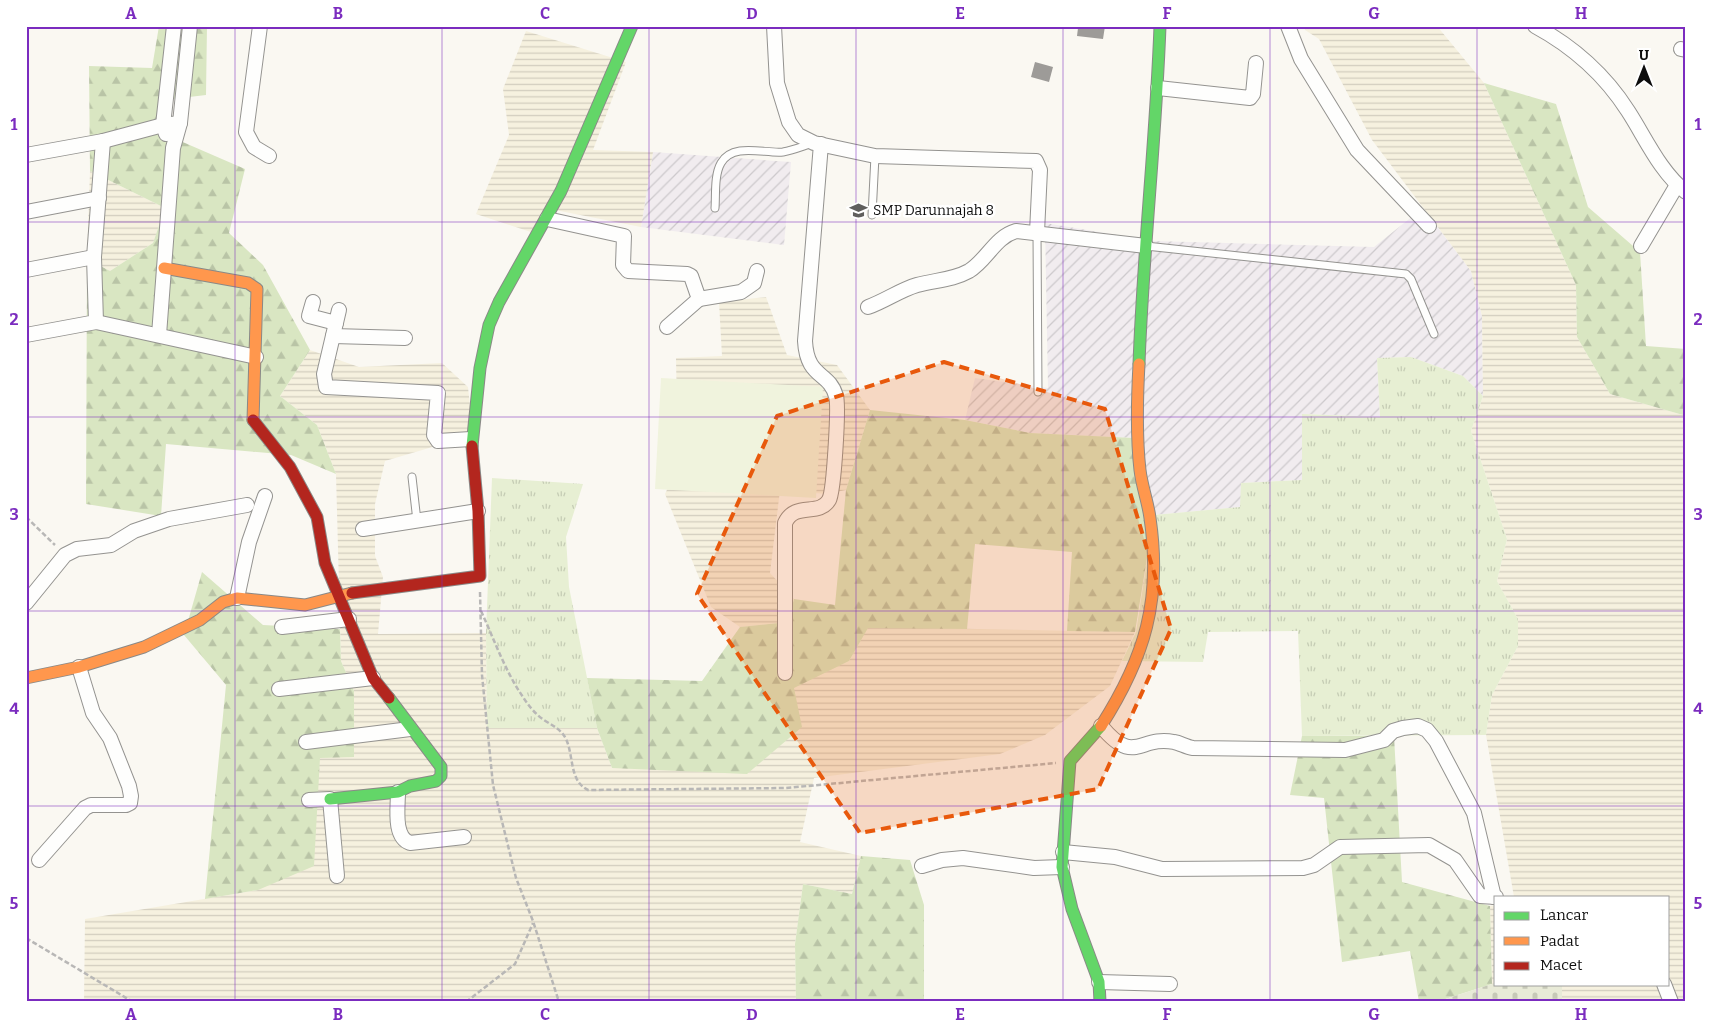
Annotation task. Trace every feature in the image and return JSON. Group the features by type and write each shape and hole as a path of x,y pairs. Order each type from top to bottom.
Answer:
{"street":[{"path":"173,148 162,126 174,26"},
{"path":"159,335 173,148 180,124 190,26"},
{"path":"260,26 246,132 254,147 268,156"},
{"path":"26,678 79,667 144,647 200,620 223,602 237,598 305,605 325,601 340,595 480,576 478,511 471,438 480,368 489,325 499,302 561,191 632,26"},
{"path":"774,26 776,83 789,122 798,135 817,143 875,156 1036,161 1040,170 1037,232"},
{"path":"1100,1002 1098,982 1072,908 1062,867 1070,761 1101,726 1127,683 1148,630 1154,592 1154,556 1150,516 1140,473 1136,430 1141,301 1158,88 1160,26"},
{"path":"1288,26 1301,58 1357,150 1429,226"},
{"path":"1535,26 1562,33 1622,102 1681,188 1641,246"},
{"path":"1158,88 1250,98 1256,63"},
{"path":"26,155 103,141 162,126 180,124"},
{"path":"96,322 94,257 103,141"},
{"path":"785,672 785,523 789,515 795,512 822,507 829,500 834,484 836,396 828,383 814,372 806,357 805,341 817,143"},
{"path":"26,212 99,198"},
{"path":"547,219 624,236 623,261 625,269 628,271 688,274 691,276 698,299"},
{"path":"868,307 902,291 919,285 942,281 969,271 1006,235 1016,231 1146,246"},
{"path":"26,270 94,257"},
{"path":"164,268 248,284 258,289 253,421 290,467 317,517 325,563 340,595 373,678 410,729 435,757 441,767 441,776 436,781 410,786 398,792 309,800"},
{"path":"667,327 698,299 741,292 754,283 757,271"},
{"path":"313,302 309,316 405,338"},
{"path":"26,335 96,322 256,357"},
{"path":"336,323 324,374 326,387 438,393 434,435 438,441 471,438"},
{"path":"237,598 249,542 265,496"},
{"path":"26,602 65,555 77,549 111,545 134,531 169,520 235,505 247,505"},
{"path":"364,529 478,511"},
{"path":"282,626 350,619"},
{"path":"39,860 85,808 91,805 126,805 130,803 129,786 110,738 93,713 79,667"},
{"path":"279,689 373,678"},
{"path":"1101,726 1113,741 1127,747 1175,742 1192,748 1345,750 1384,740 1394,731 1403,728 1418,726 1427,730 1436,741 1474,812 1495,896"},
{"path":"306,742 410,729"},
{"path":"398,792 399,830 404,840 410,843 464,837"},
{"path":"330,798 337,876"},
{"path":"1063,852 1115,857 1162,869 1304,868 1314,865 1340,846 1429,845 1455,860 1480,896 1494,897"},
{"path":"922,866 942,860 964,858 1034,868 1062,867"},
{"path":"1098,982 1170,984"},
{"path":"1665,986 1671,1002"}],"lane":[{"path":"715,208 718,171 722,161 732,154 744,150 782,152 817,143"},
{"path":"872,214 875,156"},
{"path":"1037,232 1038,392"},
{"path":"1146,246 1191,253 1406,274 1411,278 1434,334"},
{"path":"412,477 417,521"}],"path":[{"path":"26,517 65,555"},
{"path":"480,576 482,675 493,785 516,878 534,921 559,1002"},
{"path":"481,611 507,668 523,697 542,719 562,732 567,741 573,769 581,787 588,790 786,788 1070,761"},
{"path":"466,1002 515,964 534,921"},
{"path":"26,938 133,1002"}],"highlighted area":[{"path":"944,362 1105,409 1171,629 1098,789 860,833 697,594 777,416"}],"shaded area":[{"path":"1304,26 1437,26 1484,83 1576,285 1577,337 1610,394 1683,415 1686,426 1686,1002 1562,1002 1562,986 1670,986 1670,896 1514,896 1486,735 1492,695 1518,646 1518,619 1497,581 1507,539 1471,431 1483,396 1482,316 1471,271 1372,140 1319,39 1305,30"},
{"path":"526,31 626,62 593,150 653,152 641,227 555,210 543,236 476,214 509,135 503,89"},
{"path":"653,152 791,162 784,245 641,227"},
{"path":"90,171 165,208 153,243 110,271 87,259"},
{"path":"1423,208 1471,271 1482,316 1483,396 1463,376 1411,357 1377,358 1380,417 1302,414 1302,480 1241,483 1241,507 1154,515 1134,438 1030,433 965,420 975,378 1048,388 1045,223 1153,241 1374,247"},
{"path":"766,297 787,355 837,365 870,410 846,490 826,494 780,490 770,573 794,599 788,622 740,627 711,607 665,494 678,466 676,358 722,356 719,302"},
{"path":"310,350 359,367 442,363 468,387 473,435 385,461 375,504 375,556 383,577 378,634 486,633 487,728 597,728 612,768 849,661 868,627 1135,632 1110,686 1045,735 1000,754 814,778 800,842 861,856 852,894 803,884 795,944 796,1002 84,1002 85,919 258,890 320,757 354,757 354,691 341,661 336,474 317,425 280,396"},
{"path":"1494,905 1494,984 1492,984 1490,906"}],"green space":[{"path":"159,26 207,26 206,95 164,100 155,130 245,169 229,233 263,265 310,350 280,396 317,425 336,474 291,455 166,444 161,516 86,504 87,259 110,271 153,243 165,208 90,171 89,66 152,68"},
{"path":"1484,83 1556,104 1588,207 1640,252 1646,346 1686,349 1686,426 1683,415 1610,394 1577,337 1576,285"},
{"path":"1411,357 1463,376 1483,396 1471,431 1507,539 1497,581 1518,619 1518,646 1492,695 1486,735 1302,736 1298,631 1208,632 1203,662 1122,661 1136,632 1154,515 1240,507 1241,483 1302,480 1302,414 1380,417 1377,358"},
{"path":"661,378 823,387 816,498 655,489"},
{"path":"870,410 965,420 1030,433 1134,438 1154,515 1135,632 1067,631 1072,552 975,544 967,629 868,628 849,661 794,688 802,727 747,774 612,768 597,728 587,678 702,681 740,627 788,622 794,599 835,605 846,490"},
{"path":"492,478 583,484 566,537 569,587 597,728 487,728 486,633"},
{"path":"202,572 263,625 340,629 341,661 354,691 354,757 320,758 314,866 258,890 205,899 226,685 184,635"},
{"path":"1302,736 1394,736 1402,882 1490,906 1492,984 1436,1002 1419,1002 1410,951 1342,962 1324,798 1290,795"},
{"path":"861,856 910,860 924,905 924,1002 796,1002 795,944 803,884 852,894"},
{"path":"1492,984 1494,986 1562,986 1562,1002 1436,1002"}],"building":[{"path":"1073,26 1105,26 1103,39 1077,36 1078,28"},
{"path":"1035,62 1053,67 1049,82 1031,77"}],"traffic: fast":[{"path":"472,446 480,368 489,325 499,302 561,191 632,26"},
{"path":"1139,364 1160,26"},
{"path":"330,799 398,792 410,786 436,781 441,776 441,767 389,698"},
{"path":"1100,1002 1099,982 1072,909 1062,867 1070,761 1101,726"}],"traffic: slow":[{"path":"164,268 248,283 257,289 253,420"},
{"path":"1101,726 1129,676 1139,651 1151,602 1154,575 1149,512 1141,476 1138,444 1139,364"},
{"path":"26,678 79,667 144,647 200,620 223,602 237,598 305,605 352,593"}],"traffic: jam":[{"path":"253,420 290,467 317,517 325,563 373,678 389,698"},
{"path":"352,593 480,576 478,511 472,446"}],"place":[{"name":"SMP Darunnajah 8","path":"859,210"}]}
